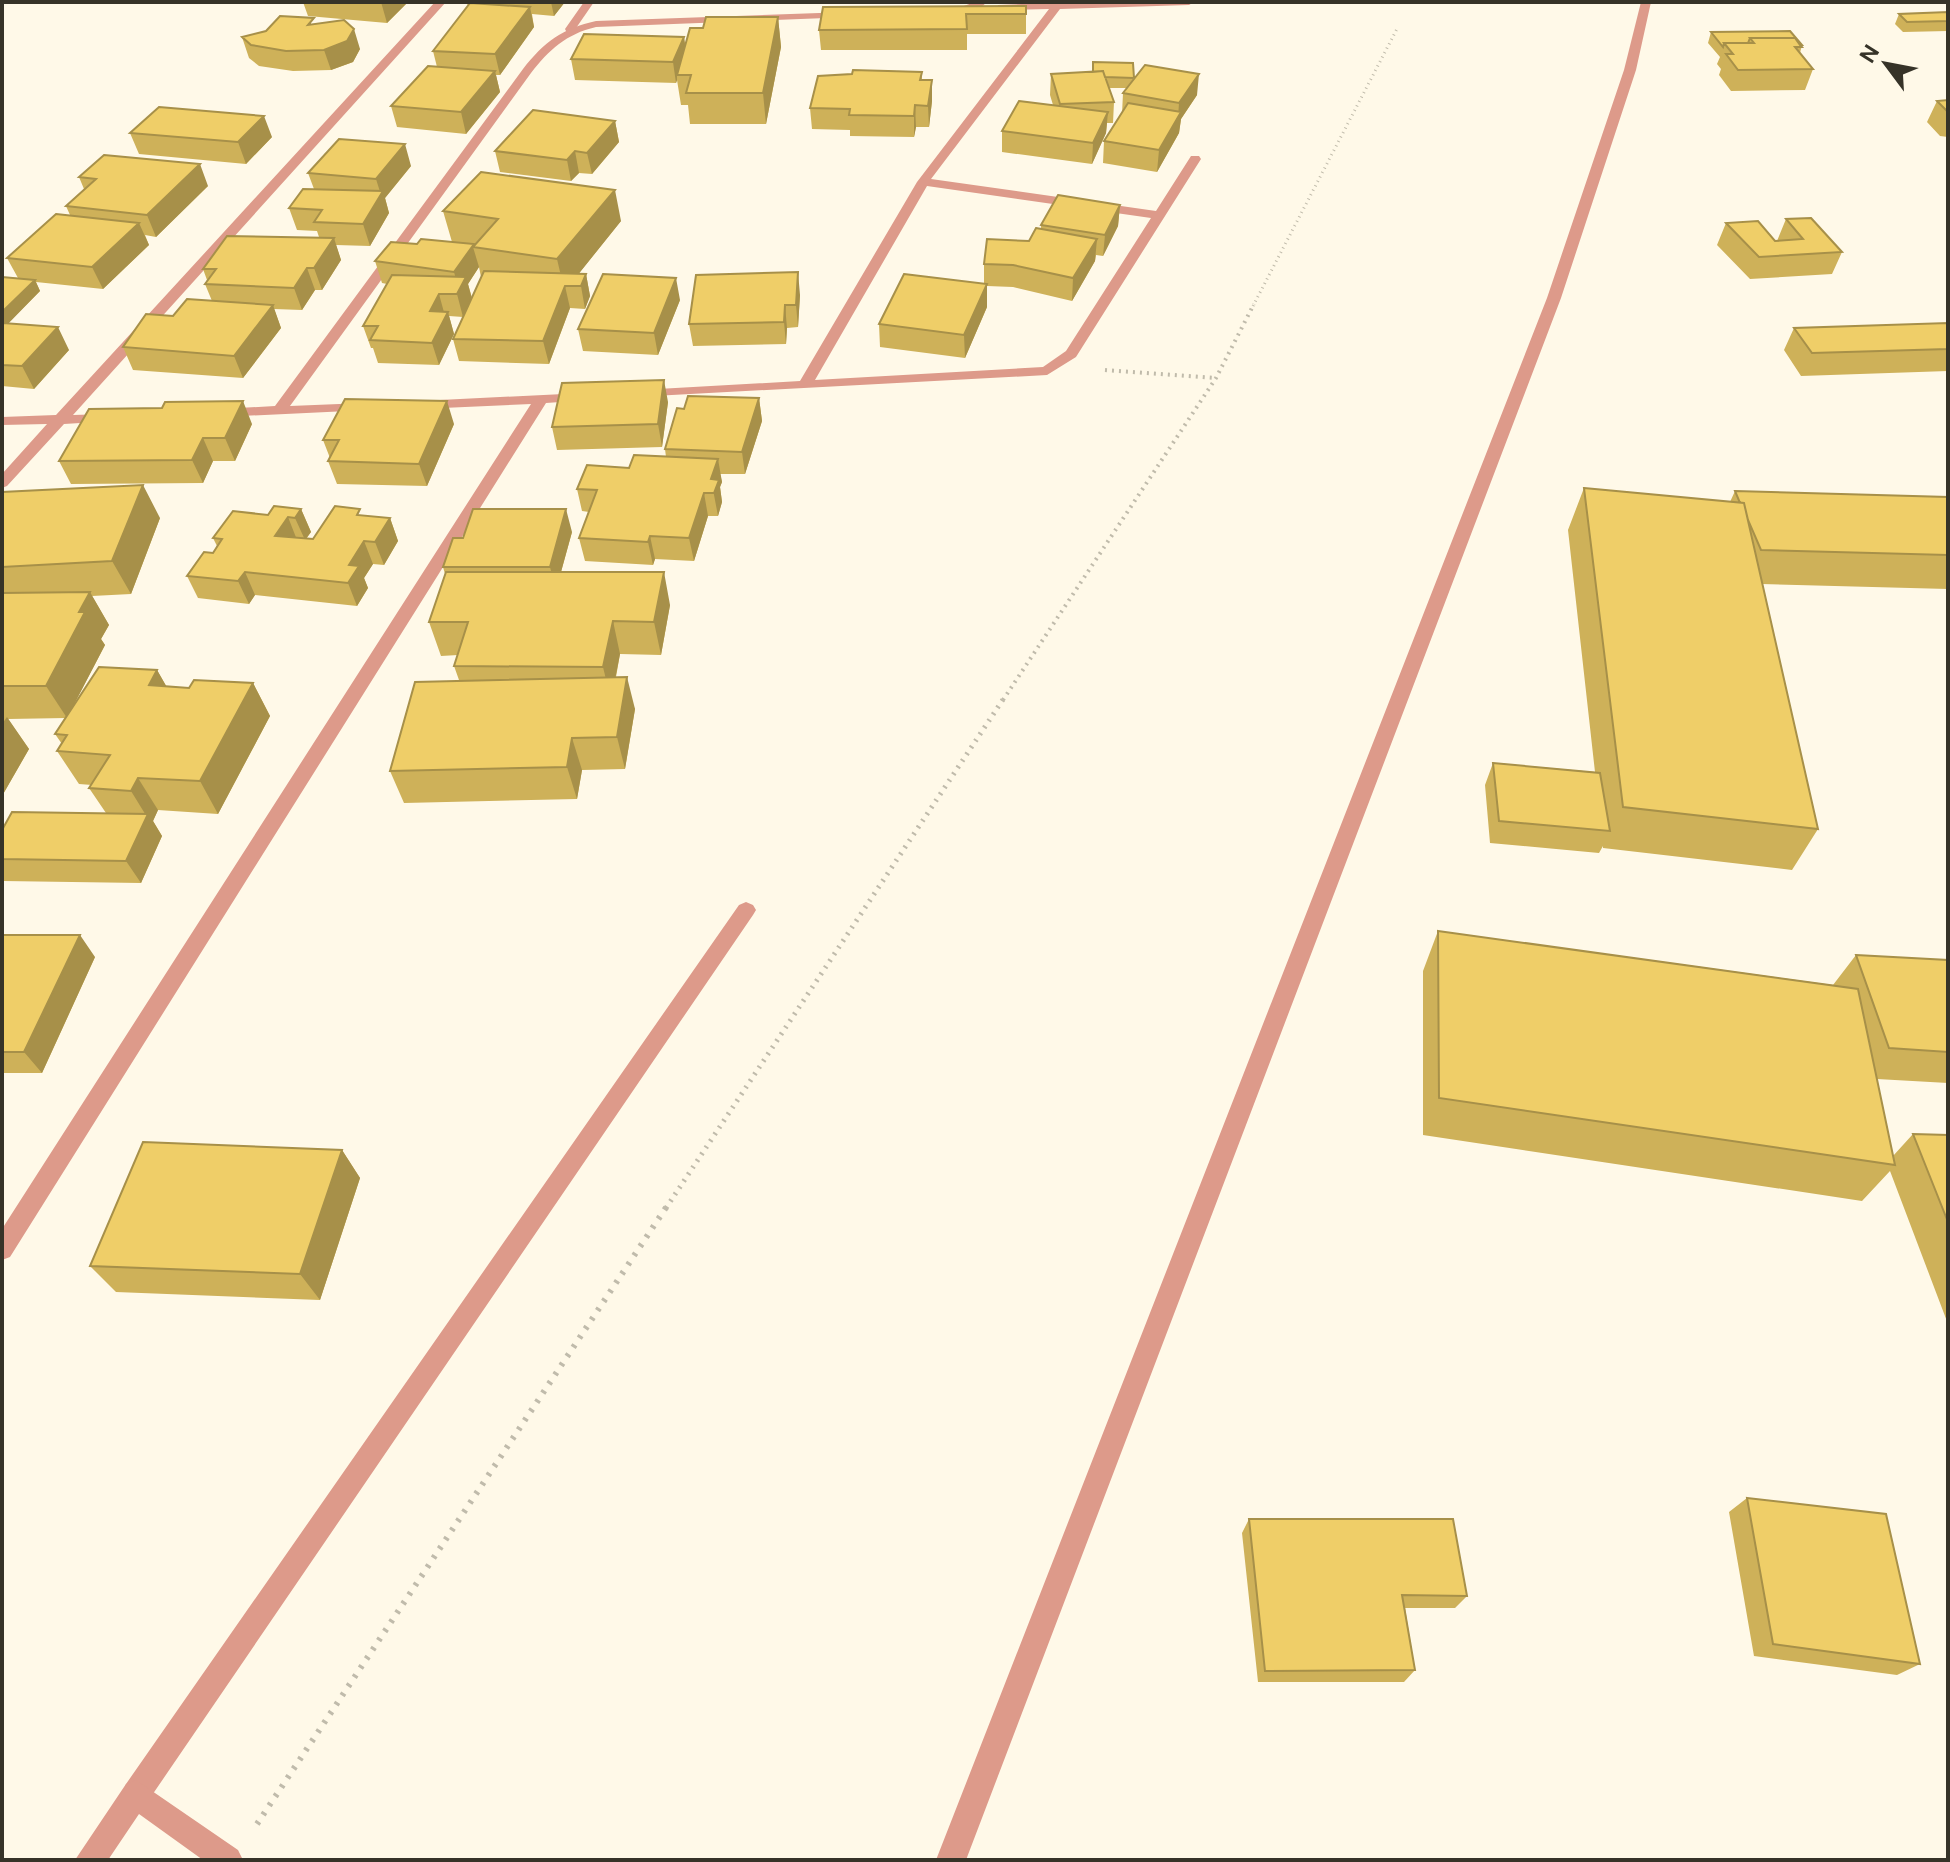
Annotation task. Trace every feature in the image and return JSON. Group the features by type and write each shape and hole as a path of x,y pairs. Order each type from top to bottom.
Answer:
{"street":[{"path":"2,483 441,2"},
{"path":"279,411 527,71 547,47 570,29 589,2"},
{"path":"941,12 978,5 1189,2"},
{"path":"951,1860 1554,298 1630,70 1646,2"},
{"path":"805,385 923,182 1057,6"},
{"path":"570,29 596,24 858,15"},
{"path":"201,414 541,400 1038,373 1061,364 1107,299 1195,159"},
{"path":"923,182 1160,215"},
{"path":"2,1249 541,400"},
{"path":"2,421 124,417"},
{"path":"90,1860 746,910"},
{"path":"136,1794 228,1860"}],"path":[{"path":"251,1834 1216,378 1398,27"},
{"path":"1061,364 1216,378"}],"building":[{"path":"470,3 530,7 495,54 433,51"},
{"path":"1026,6 1026,14 966,14 967,29 819,30 823,7"},
{"path":"1948,12 1948,21 1907,22 1899,14"},
{"path":"280,16 314,18 308,25 344,20 354,29 347,41 324,50 286,51 251,45 242,37 266,31"},
{"path":"706,17 778,17 763,93 686,93 691,75 677,75 690,28 703,28"},
{"path":"1790,31 1802,45 1795,38 1750,38 1748,43 1724,43 1723,47 1711,32"},
{"path":"584,34 684,37 673,62 571,59"},
{"path":"1750,38 1795,38 1802,47 1795,47 1813,69 1738,70 1726,54 1733,54 1724,43 1754,43"},
{"path":"1093,62 1133,63 1134,78 1105,77 1103,71 1093,72"},
{"path":"1145,65 1199,74 1179,103 1123,93"},
{"path":"428,66 495,71 461,112 391,106"},
{"path":"853,70 922,72 920,80 932,80 928,106 915,105 914,116 849,115 850,109 810,108 818,76 852,74"},
{"path":"1103,71 1114,102 1060,104 1051,74"},
{"path":"1948,100 1948,112 1937,101"},
{"path":"1019,101 1108,112 1093,143 1002,131"},
{"path":"1128,103 1181,112 1159,150 1104,141"},
{"path":"159,107 264,116 238,142 130,133"},
{"path":"533,110 615,121 587,153 575,151 567,160 495,151"},
{"path":"339,139 405,144 376,179 308,173"},
{"path":"104,155 200,164 147,215 66,206 96,179 79,177"},
{"path":"481,172 615,190 557,259 473,247 498,219 443,211"},
{"path":"303,189 383,191 363,224 314,222 322,210 289,208"},
{"path":"1058,195 1120,205 1105,235 1041,225"},
{"path":"56,214 139,223 92,267 7,258"},
{"path":"1811,218 1842,252 1759,257 1726,223 1758,221 1775,241 1803,239 1786,219"},
{"path":"1036,228 1097,239 1073,278 1013,265 984,264 987,239 1029,241"},
{"path":"227,236 334,238 314,268 307,268 294,288 205,284 216,269 203,269"},
{"path":"421,239 474,244 454,272 375,261 391,242 417,244"},
{"path":"484,271 586,274 581,286 565,286 543,341 453,339"},
{"path":"798,272 796,305 785,305 784,322 689,324 696,275"},
{"path":"603,274 676,278 654,333 578,329"},
{"path":"904,274 987,284 964,335 879,324"},
{"path":"392,275 466,277 457,294 439,294 430,311 448,312 432,343 370,340 378,326 363,326"},
{"path":"2,277 35,280 2,312"},
{"path":"187,299 273,305 234,356 123,347 146,314 173,316"},
{"path":"3,323 58,327 22,366 2,365"},
{"path":"1948,323 1948,349 1812,353 1794,328"},
{"path":"664,380 658,424 552,427 562,383"},
{"path":"688,396 759,398 742,452 665,449 677,408 684,409"},
{"path":"345,399 447,401 419,464 328,461 339,440 323,440"},
{"path":"243,401 225,438 203,438 192,460 59,461 89,409 162,408 165,402"},
{"path":"634,455 718,459 711,479 719,480 714,493 704,493 689,538 650,536 648,542 579,538 597,490 577,489 587,465 629,468"},
{"path":"143,485 112,561 2,567 2,492"},
{"path":"1584,488 1744,503 1818,829 1623,807"},
{"path":"1735,491 1948,497 1948,555 1761,550 1744,503 1740,503"},
{"path":"274,506 301,509 295,518 288,517 275,536 313,539 335,506 360,509 357,515 390,518 375,542 364,541 349,565 359,566 348,583 245,572 238,581 187,576 204,552 213,553 222,539 213,538 233,511 268,515"},
{"path":"473,509 566,509 550,567 443,567 453,538 463,538"},
{"path":"446,572 664,572 654,622 613,621 603,667 454,666 468,622 429,622"},
{"path":"90,592 79,612 85,612 46,686 2,686 2,593"},
{"path":"99,667 157,670 149,685 189,688 194,680 253,683 200,781 138,778 131,791 89,788 110,755 57,751 67,735 55,734"},
{"path":"627,677 617,737 572,738 567,767 390,771 415,682"},
{"path":"1493,763 1600,773 1610,831 1499,821"},
{"path":"12,812 148,814 126,861 2,859 2,830"},
{"path":"1438,931 1858,989 1895,1165 1439,1098"},
{"path":"2,935 80,935 24,1052 2,1052"},
{"path":"1856,955 1948,960 1948,1052 1889,1048"},
{"path":"1913,1134 1948,1135 1948,1222"},
{"path":"143,1142 342,1150 300,1274 90,1266"},
{"path":"1747,1498 1886,1514 1920,1664 1773,1644"},
{"path":"1249,1519 1453,1519 1467,1596 1402,1595 1415,1670 1265,1671"}]}
